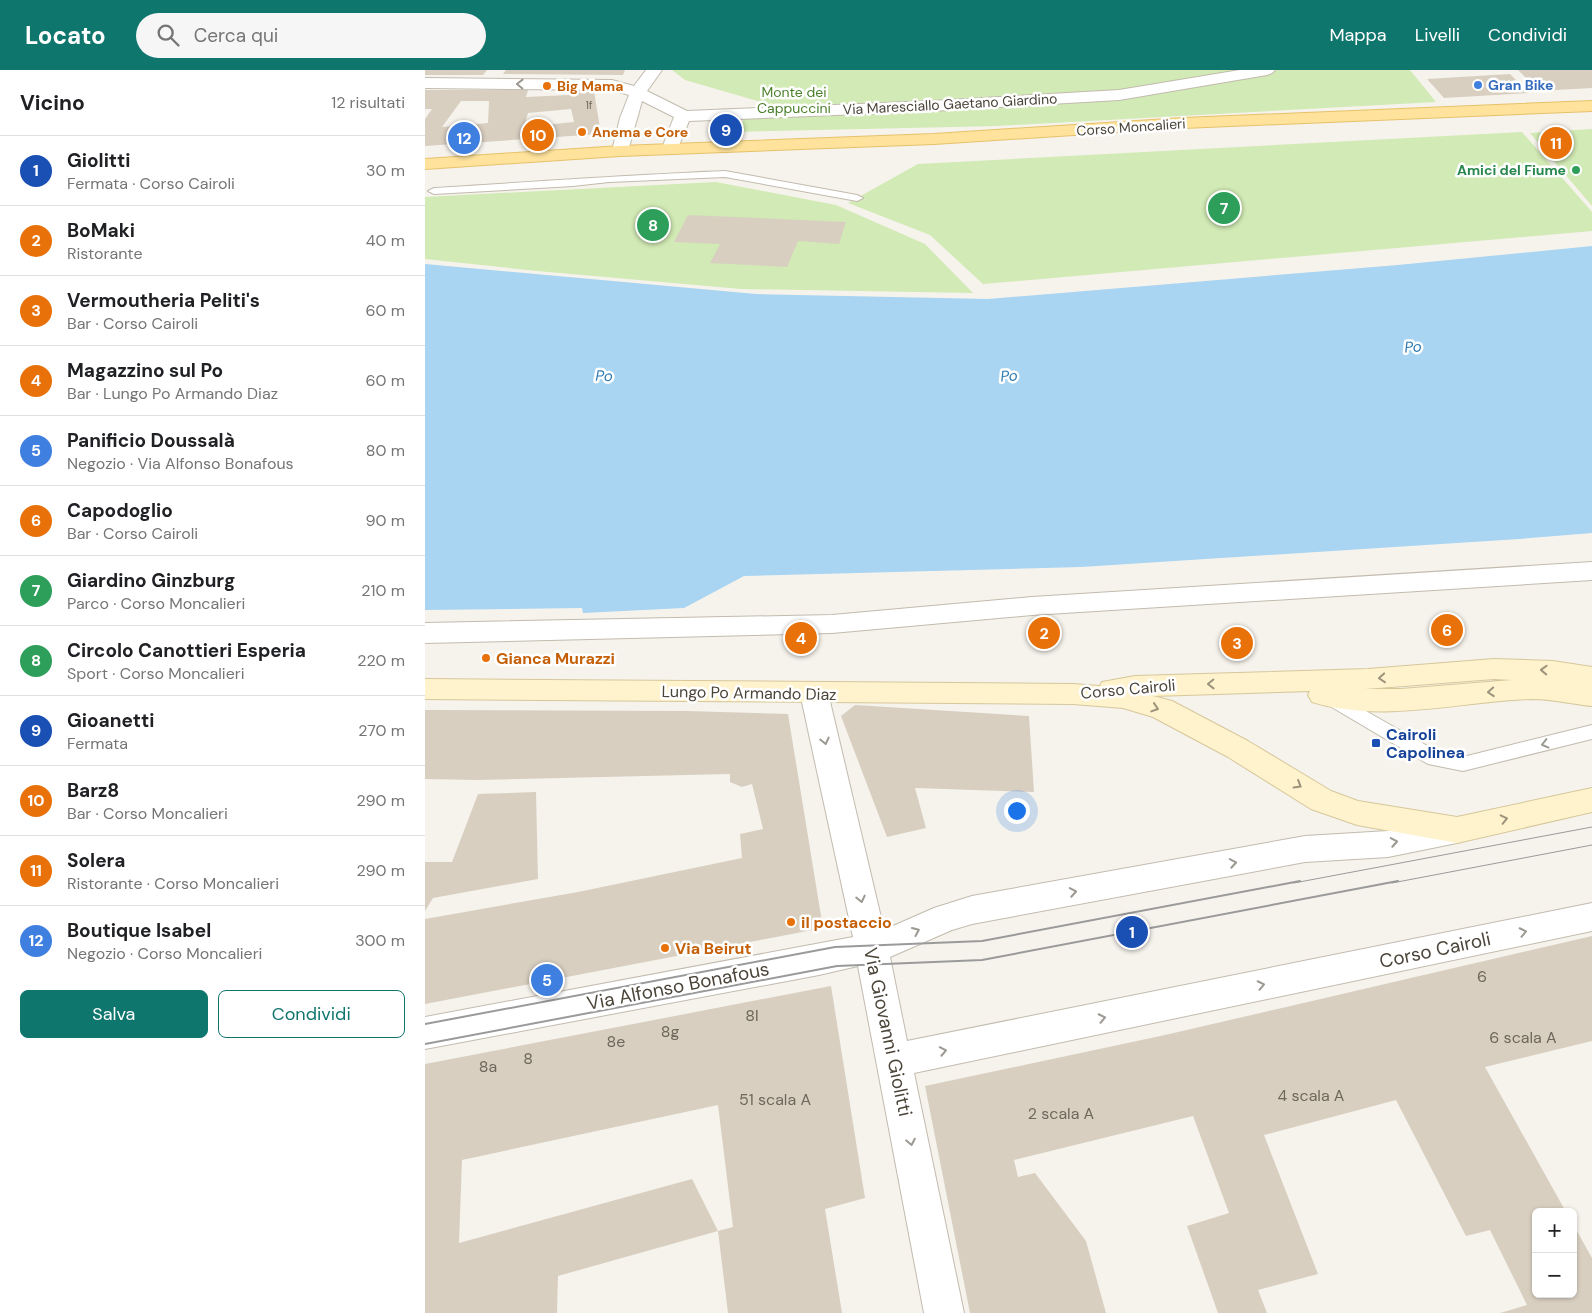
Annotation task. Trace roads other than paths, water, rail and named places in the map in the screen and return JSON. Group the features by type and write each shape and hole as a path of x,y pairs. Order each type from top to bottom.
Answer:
{"main road":[{"name":"Corso Moncalieri","path":"425,164 620,150 778,146 934,139 1193,123 1592,106"},
{"name":"Corso Cairoli","path":"1073,694 1135,686 1369,679 1494,669 1553,671 1592,677"},
{"path":"1260,683 1327,696 1398,699 1533,689 1592,696"},
{"name":"Lungo Po Armando Diaz","path":"425,689 814,694 1073,694"},
{"name":"Corso Cairoli","path":"1073,694 1123,698 1162,709 1238,750 1321,800 1357,813 1457,830 1592,800"}],"street":[{"path":"620,150 638,91 643,81 654,70"},
{"name":"Via Maresciallo Gaetano Giardino","path":"425,83 612,85 638,91 659,104 685,116 931,106 1119,95 1267,70"},
{"path":"670,148 680,119 685,116"},
{"path":"425,633 832,624 1032,606 1592,571"},
{"name":"Via Giovanni Giolitti","path":"814,694 895,1060 944,1313"},
{"name":"Corso Cairoli","path":"871,948 884,945 945,918 972,910 1305,849 1388,844 1457,830"},
{"name":"Corso Cairoli","path":"895,1060 1592,918"},
{"name":"Via Alfonso Bonafous","path":"425,1033 871,948"}],"lane":[{"path":"434,191 573,183 609,178 725,174 857,198"},
{"path":"1327,696 1434,759 1463,764 1592,732"}],"water":[{"name":"Po","path":"1592,246 1592,533 1081,567 744,576 684,608 583,613 582,608 425,610 425,264 756,294 988,299 1398,265"}],"tram line":[{"path":"1294,883 1592,827"},
{"path":"1392,883 1592,845"},
{"path":"425,1024 835,947 982,941 1300,881"},
{"path":"425,1044 837,966 982,960 1398,881"}],"place":[{"name":"Gran Bike","path":"1478,85"},
{"name":"Big Mama","path":"547,86"},
{"name":"Gioanetti","path":"726,130"},
{"name":"Anema e Core","path":"582,132"},
{"name":"Barz8","path":"538,135"},
{"name":"Boutique Isabel","path":"464,138"},
{"name":"Solera","path":"1556,143"},
{"name":"Amici del Fiume","path":"1576,170"},
{"name":"Giardino Ginzburg","path":"1224,208"},
{"name":"Circolo Canottieri Esperia","path":"653,225"},
{"name":"Capodoglio","path":"1447,630"},
{"name":"BoMaki","path":"1044,633"},
{"name":"Magazzino sul Po","path":"801,638"},
{"name":"Vermoutheria Peliti's","path":"1237,643"},
{"name":"Gianca Murazzi","path":"486,658"},
{"name":"Cairoli Capolinea","path":"1376,743"},
{"name":"il postaccio","path":"791,922"},
{"name":"Giolitti","path":"1132,932"},
{"name":"Via Beirut","path":"665,948"},
{"name":"Panificio Doussalà","path":"547,980"}],"park label":[{"name":"Monte dei Cappuccini","path":"794,100"}]}
